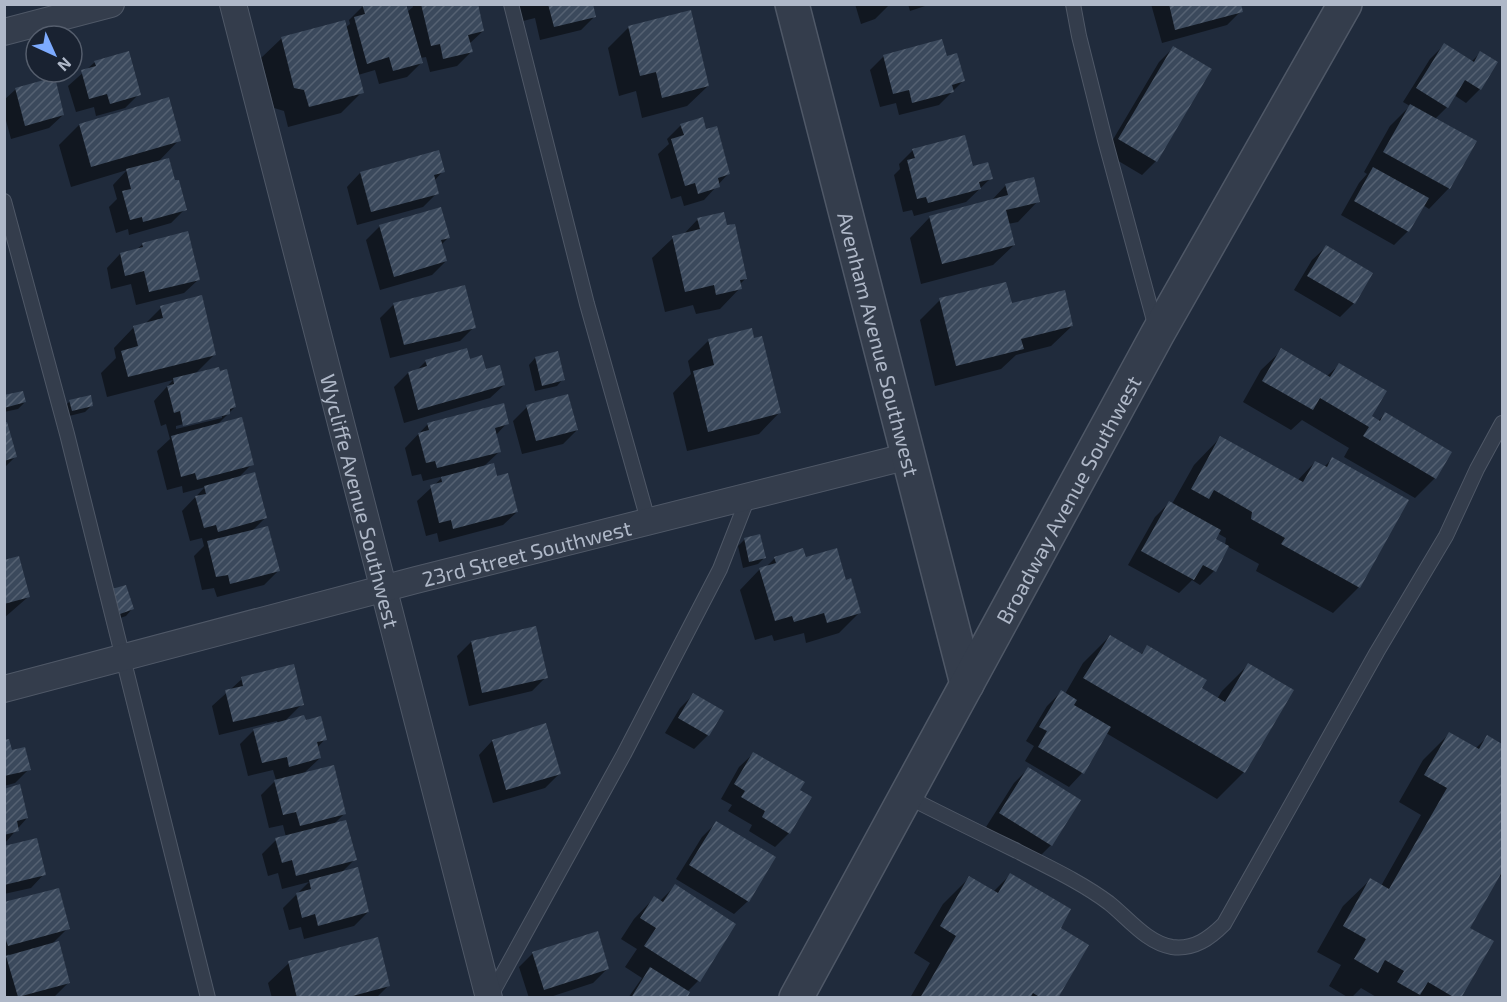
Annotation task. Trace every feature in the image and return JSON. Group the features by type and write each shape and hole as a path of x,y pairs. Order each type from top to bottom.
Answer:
{"street":[{"path":"4,32 111,4"},
{"name":"Wycliffe Avenue Southwest","path":"233,4 489,998"},
{"name":"Avenham Avenue Southwest","path":"792,4 967,684"},
{"name":"Broadway Avenue Southwest","path":"796,998 1158,333 1345,4"},
{"name":"23rd Street Southwest","path":"4,689 383,588 909,456"}],"lane":[{"path":"511,4 587,304 648,520"},
{"path":"1073,4 1078,36 1158,333"},
{"path":"4,201 67,434 121,659 208,998"},
{"path":"906,796 1055,870 1108,903 1157,942 1172,946 1192,946 1210,938 1224,924 1377,652 1446,536 1477,469 1503,423"},
{"path":"489,998 624,754 720,569 749,495"}],"building":[{"path":"362,4 406,4 423,63 393,71 389,57 367,64 354,17 365,14"},
{"path":"421,4 478,4 484,31 468,35 473,52 443,59 440,44 431,46"},
{"path":"548,4 593,4 596,17 554,27"},
{"path":"1169,4 1241,4 1243,12 1175,30"},
{"path":"691,10 709,86 662,98 656,72 640,76 628,26"},
{"path":"345,20 364,93 309,107 304,90 294,88 281,37"},
{"path":"942,39 947,56 957,53 965,81 952,85 954,92 912,103 909,90 893,94 883,55"},
{"path":"1444,43 1474,62 1480,51 1498,62 1481,90 1465,80 1448,108 1416,88"},
{"path":"1173,46 1212,69 1157,162 1118,139"},
{"path":"129,51 141,95 110,104 107,94 89,99 84,81 84,69 96,66 94,61"},
{"path":"30,84 57,84 64,115 25,126 15,88"},
{"path":"169,97 181,141 91,167 79,124"},
{"path":"1410,104 1477,141 1450,189 1383,152"},
{"path":"703,117 706,129 717,126 730,174 718,178 720,187 698,194 695,183 685,186 671,139 684,135 680,124"},
{"path":"965,135 973,166 988,162 993,179 979,182 981,189 928,203 926,197 917,199 907,160 915,158 912,149"},
{"path":"439,150 445,172 434,175 439,194 371,212 360,172"},
{"path":"169,158 175,180 179,180 187,210 143,222 142,217 130,220 122,191 131,189 126,169"},
{"path":"1373,167 1429,198 1409,232 1354,201"},
{"path":"1034,177 1040,202 1006,210 1015,245 942,264 929,216 1008,195 1005,184"},
{"path":"441,207 450,238 441,240 447,261 394,277 379,225"},
{"path":"724,212 727,225 735,224 747,279 740,280 742,289 716,295 714,285 685,292 672,236 700,229 697,218"},
{"path":"188,231 200,280 149,292 144,271 125,276 120,253 143,247 142,243"},
{"path":"1326,245 1373,273 1355,304 1307,276"},
{"path":"1006,282 1012,303 1065,290 1073,326 1021,339 1024,349 956,366 939,298"},
{"path":"465,285 476,328 404,345 393,303"},
{"path":"202,295 216,355 128,377 121,351 138,346 133,326 163,318 160,306"},
{"path":"752,328 754,338 762,336 781,413 708,432 693,371 714,365 708,339"},
{"path":"467,348 470,359 482,355 486,369 500,365 505,385 418,410 408,372 427,366 425,360"},
{"path":"1281,348 1330,377 1339,363 1387,391 1372,416 1380,421 1385,412 1452,452 1436,479 1363,436 1369,427 1320,398 1313,410 1262,381"},
{"path":"558,351 565,380 542,386 535,357"},
{"path":"219,367 220,371 227,369 236,407 230,409 230,414 183,426 180,411 174,413 167,386 174,384 173,378"},
{"path":"23,391 26,402 4,408 4,395"},
{"path":"568,394 578,430 536,441 526,405"},
{"path":"91,395 93,406 72,411 69,400"},
{"path":"504,403 509,424 495,428 501,452 437,468 435,461 426,463 418,433 429,430 427,423"},
{"path":"242,417 254,465 197,480 195,473 181,477 171,436"},
{"path":"7,422 17,457 4,461 4,423"},
{"path":"1220,436 1303,482 1315,461 1327,467 1332,457 1409,500 1360,588 1281,544 1285,538 1251,519 1252,512 1214,490 1209,499 1191,489"},
{"path":"494,463 497,476 508,473 518,512 453,529 451,520 439,523 430,485 442,482 441,477"},
{"path":"255,472 267,518 218,532 216,525 204,528 195,496 206,494 204,486"},
{"path":"1169,501 1221,530 1216,539 1229,546 1216,572 1203,565 1194,580 1141,551"},
{"path":"268,526 280,571 230,584 228,575 216,577 207,541"},
{"path":"760,534 766,558 749,562 744,538"},
{"path":"803,548 806,557 837,548 846,580 851,578 861,613 827,623 824,613 794,622 792,616 775,621 759,568 776,563 774,557"},
{"path":"19,556 30,597 4,604 4,560"},
{"path":"126,585 134,609 120,614 112,589"},
{"path":"536,626 548,678 482,693 471,641"},
{"path":"1110,635 1142,654 1147,645 1207,680 1202,688 1225,702 1248,663 1294,690 1245,773 1083,678"},
{"path":"294,664 304,705 233,722 225,690 243,686 241,677"},
{"path":"1061,690 1077,700 1074,705 1111,727 1084,774 1038,747 1047,731 1039,727"},
{"path":"693,693 724,711 709,736 678,718"},
{"path":"304,715 306,720 321,716 327,740 317,742 321,758 289,767 287,757 262,763 253,729"},
{"path":"546,723 561,774 506,790 492,740"},
{"path":"1449,732 1479,749 1487,735 1502,744 1502,872 1470,928 1494,941 1461,998 1455,998 1428,982 1420,995 1397,982 1404,971 1385,960 1378,973 1354,959 1366,939 1343,926 1370,878 1389,889 1447,788 1424,775"},
{"path":"9,739 12,750 25,747 31,770 4,776 4,740"},
{"path":"753,752 805,782 800,790 812,797 790,834 762,817 765,811 741,797 745,791 734,784"},
{"path":"334,765 346,814 300,826 296,812 283,815 274,780"},
{"path":"1028,767 1081,800 1052,846 999,813"},
{"path":"20,784 28,818 17,821 19,831 4,835 4,789"},
{"path":"346,820 357,860 296,876 292,860 282,863 275,838"},
{"path":"716,821 776,857 749,902 689,865"},
{"path":"37,838 46,875 4,885 4,846"},
{"path":"358,867 369,912 318,926 315,914 302,918 296,893 311,889 309,880"},
{"path":"1010,873 1071,909 1061,928 1089,945 1058,998 1041,998 1033,993 1030,998 920,998 956,936 940,926 969,876 998,893"},
{"path":"675,884 736,924 700,982 644,946 656,928 640,918 654,896 663,902"},
{"path":"59,888 70,929 8,946 4,935 4,902"},
{"path":"598,931 609,969 544,990 532,952"},
{"path":"378,937 390,986 345,998 297,998 288,961"},
{"path":"59,941 70,983 18,997 6,956"},
{"path":"650,967 690,992 687,998 631,998"}]}
